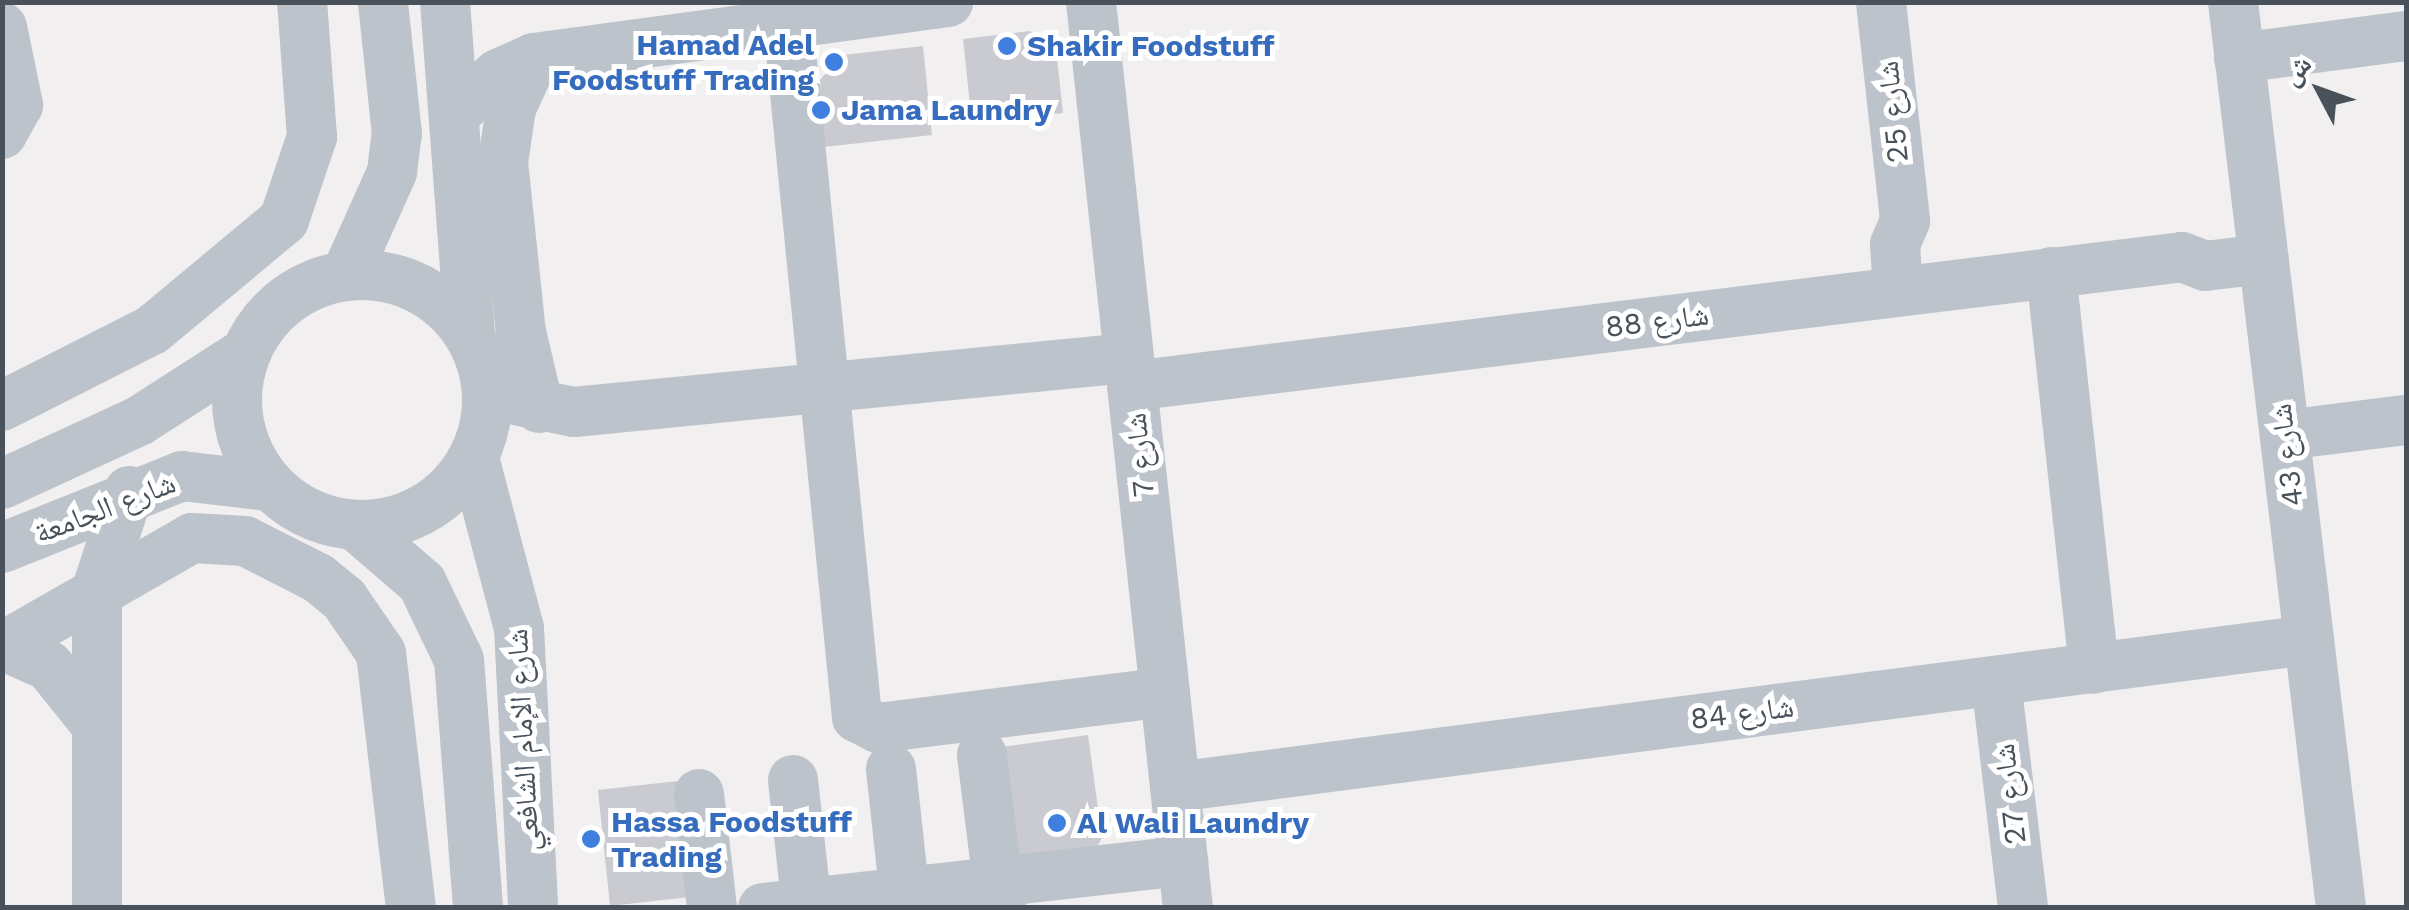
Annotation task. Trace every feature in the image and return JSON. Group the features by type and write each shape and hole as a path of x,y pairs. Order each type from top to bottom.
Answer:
{"street":[{"path":"2,406 152,330 284,220 309,166 312,137 302,2"},
{"path":"454,115 498,74 534,58 788,13 948,2"},
{"name":"شارع 7","path":"1092,2 1186,884"},
{"name":"شارع 25","path":"1880,2 1905,221 1894,244 1913,290"},
{"name":"شارع 43","path":"2232,2 2341,908"},
{"path":"346,275 392,172 397,134 377,7"},
{"path":"446,7 495,47 534,58"},
{"path":"446,7 454,115 478,357 486,419 474,458 425,509 356,526 294,507 268,486 238,423 245,353 285,300 346,275 417,287 478,357 539,408"},
{"path":"788,13 826,387 852,702 862,722 878,728 1165,692"},
{"path":"2,27 18,105 2,134"},
{"path":"2239,58 2406,36"},
{"path":"534,58 511,108 503,162 521,332 539,408"},
{"name":"شارع 88","path":"539,408 574,412 826,387 1130,372 1913,290 2182,256 2199,240 2262,244"},
{"path":"2052,272 2094,668"},
{"name":"شارع الجامعة","path":"6,479 151,414 245,353"},
{"path":"2284,435 2406,420"},
{"name":"شارع الإمام الشافعي","path":"474,458 519,628 532,892"},
{"name":"شارع الجامعة","path":"2,548 129,492 211,474 268,486"},
{"path":"97,908 96,590 129,492"},
{"name":"شارع الإمام الشافعي","path":"356,526 393,552 430,595 458,660 478,908"},
{"path":"3,646 192,538 245,540 294,563 344,599 381,653 411,908"},
{"name":"شارع 84","path":"1175,787 2309,640"},
{"path":"3,646 49,666 94,722"},
{"name":"شارع 27","path":"1996,680 2023,908"},
{"path":"398,780 464,702"},
{"path":"982,756 1000,894"},
{"path":"891,769 906,900"},
{"path":"792,780 792,906 1186,884"},
{"path":"699,794 712,908"},
{"path":"532,892 570,908"}],"building":[{"path":"1030,31 1056,49 1063,113 972,124 963,39"},
{"path":"923,46 932,135 824,147 817,83 843,55"},
{"path":"1088,735 1102,838 1096,848 1017,862 1002,747"},
{"path":"687,780 699,896 610,906 598,790"}],"place":[{"name":"Shakir Foodstuff","path":"1007,46"},
{"name":"Hamad Adel Foodstuff Trading","path":"834,62"},
{"name":"Jama Laundry","path":"821,110"},
{"name":"Al Wali Laundry","path":"1057,823"},
{"name":"Hassa Foodstuff Trading","path":"591,839"}]}
